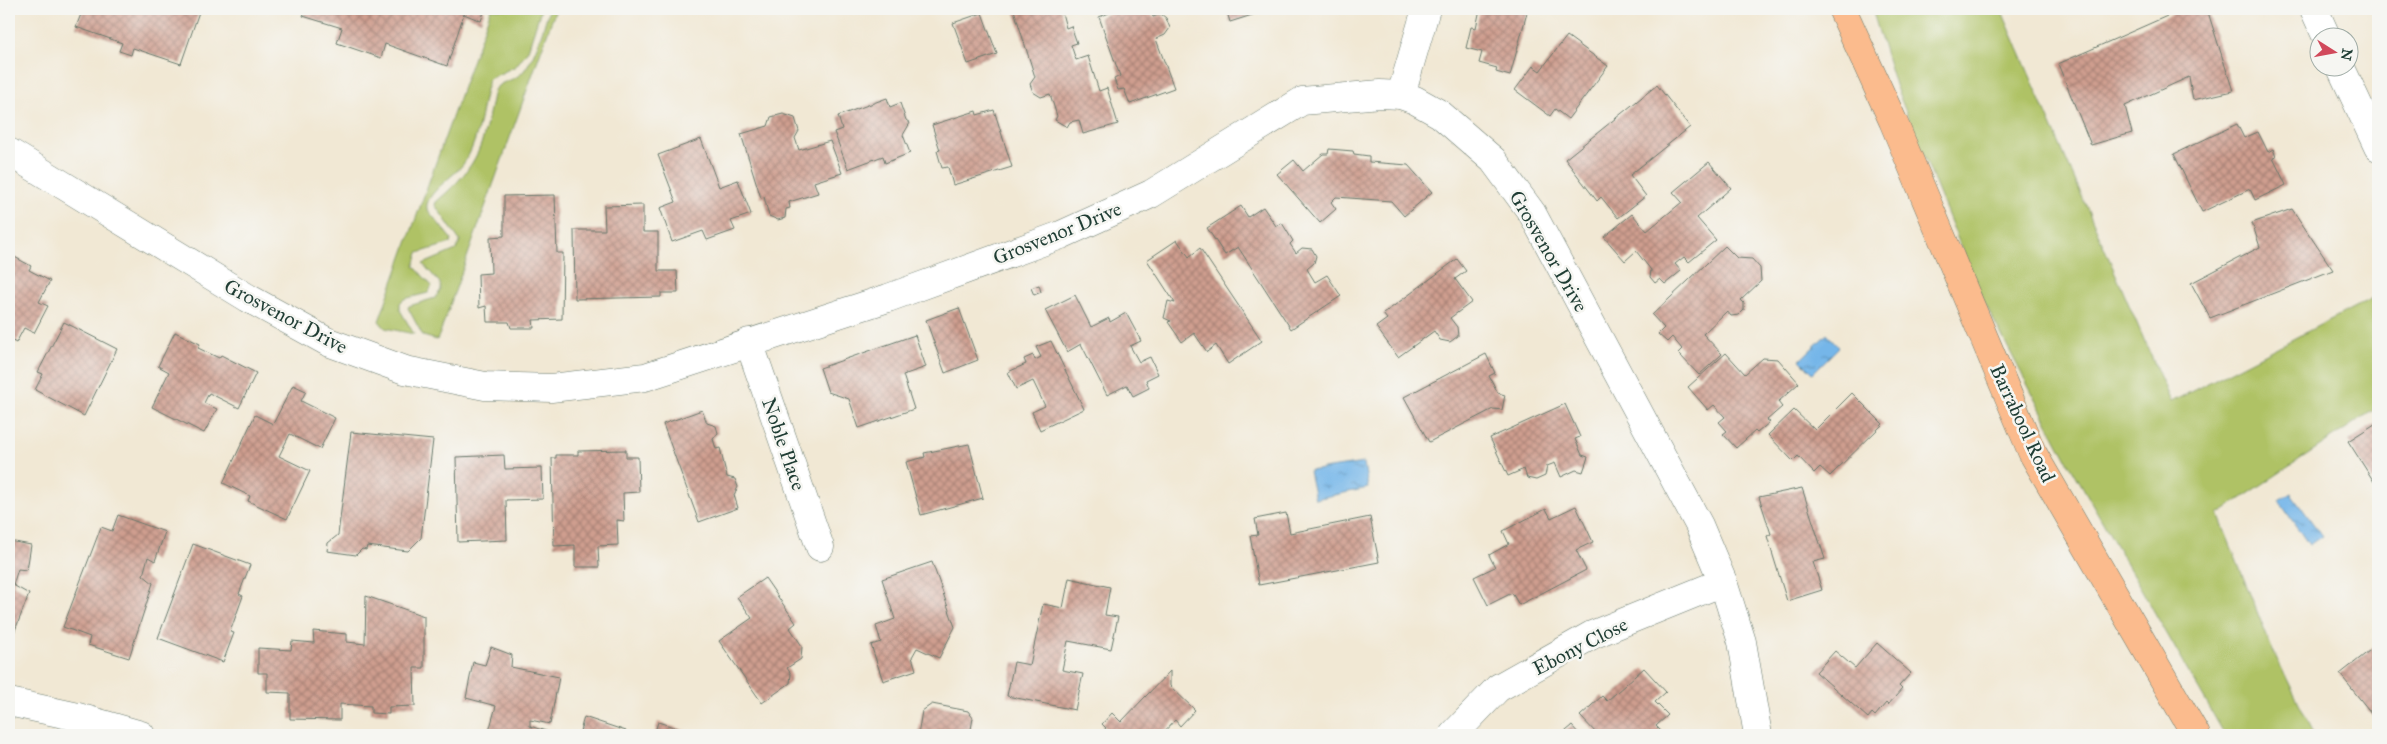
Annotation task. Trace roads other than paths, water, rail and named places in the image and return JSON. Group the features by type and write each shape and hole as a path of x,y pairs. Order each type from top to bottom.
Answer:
{"main road":[{"name":"Barrabool Road","path":"1842,9 1893,121 2032,452 2196,735"},
{"name":"Barrabool Road","path":"1854,9 1893,121"}],"street":[{"path":"1400,95 1426,9"},
{"path":"2314,9 2323,28"},
{"path":"2346,78 2378,147"},
{"name":"Grosvenor Drive","path":"9,152 248,298 328,342 404,370 485,386 551,388 645,377 888,298 1061,235 1150,194 1302,101 1359,95 1400,95 1415,100 1440,114 1461,130 1493,160 1532,213 1699,525 1723,582 1742,642 1758,735"},
{"name":"Noble Place","path":"748,342 820,547"},
{"name":"Ebony Close","path":"1453,735 1498,688 1592,635 1723,582"},
{"path":"9,702 78,717 141,735"}],"water":[{"path":"1827,334 1839,347 1813,373 1800,360"},
{"path":"1364,463 1368,488 1315,499 1309,471"},
{"path":"2291,493 2322,536 2309,545 2279,501"}]}
